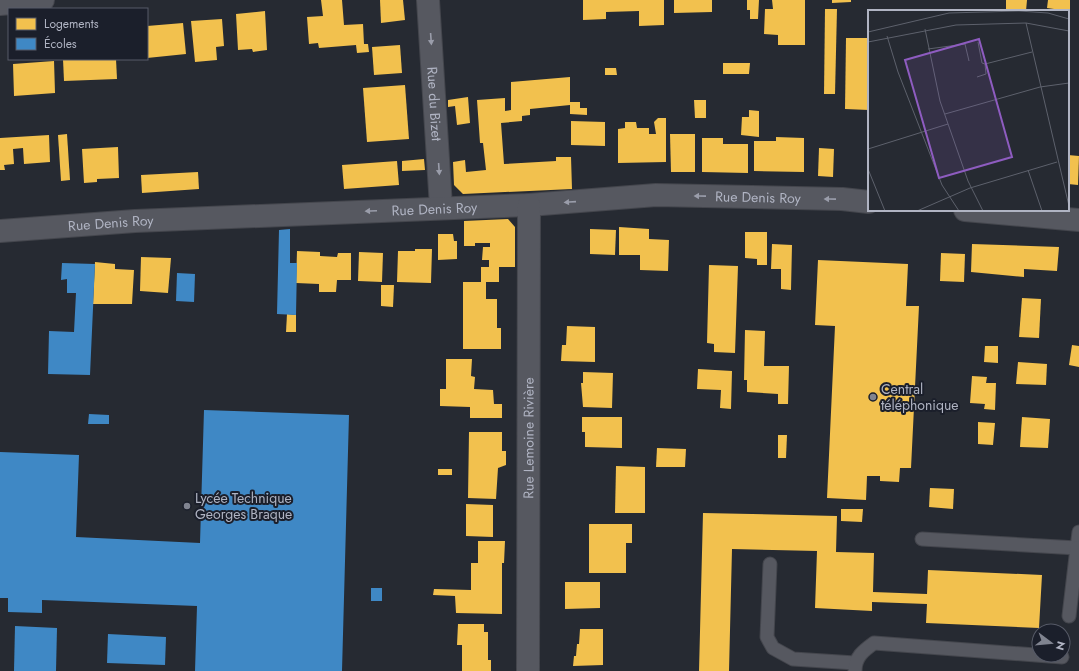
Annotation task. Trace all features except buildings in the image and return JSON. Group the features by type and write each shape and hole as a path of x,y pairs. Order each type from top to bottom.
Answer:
{"street":[{"path":"0,4 43,0"},
{"name":"Rue du Bizet","path":"428,0 441,207"},
{"name":"Rue Denis Roy","path":"0,231 135,221 441,207 528,205 656,195 868,202"},
{"name":"Rue Lemoine Rivière","path":"528,205 528,671"},
{"path":"976,211 1079,220"}],"lane":[{"path":"1068,616 1079,532"},
{"path":"922,539 1077,548"},
{"path":"770,564 767,637 773,648 792,659 855,667 862,651 874,643 1031,656"}],"place":[{"name":"Central téléphonique","path":"873,397"},
{"name":"Lycée Technique Georges Braque","path":"187,506"}]}
